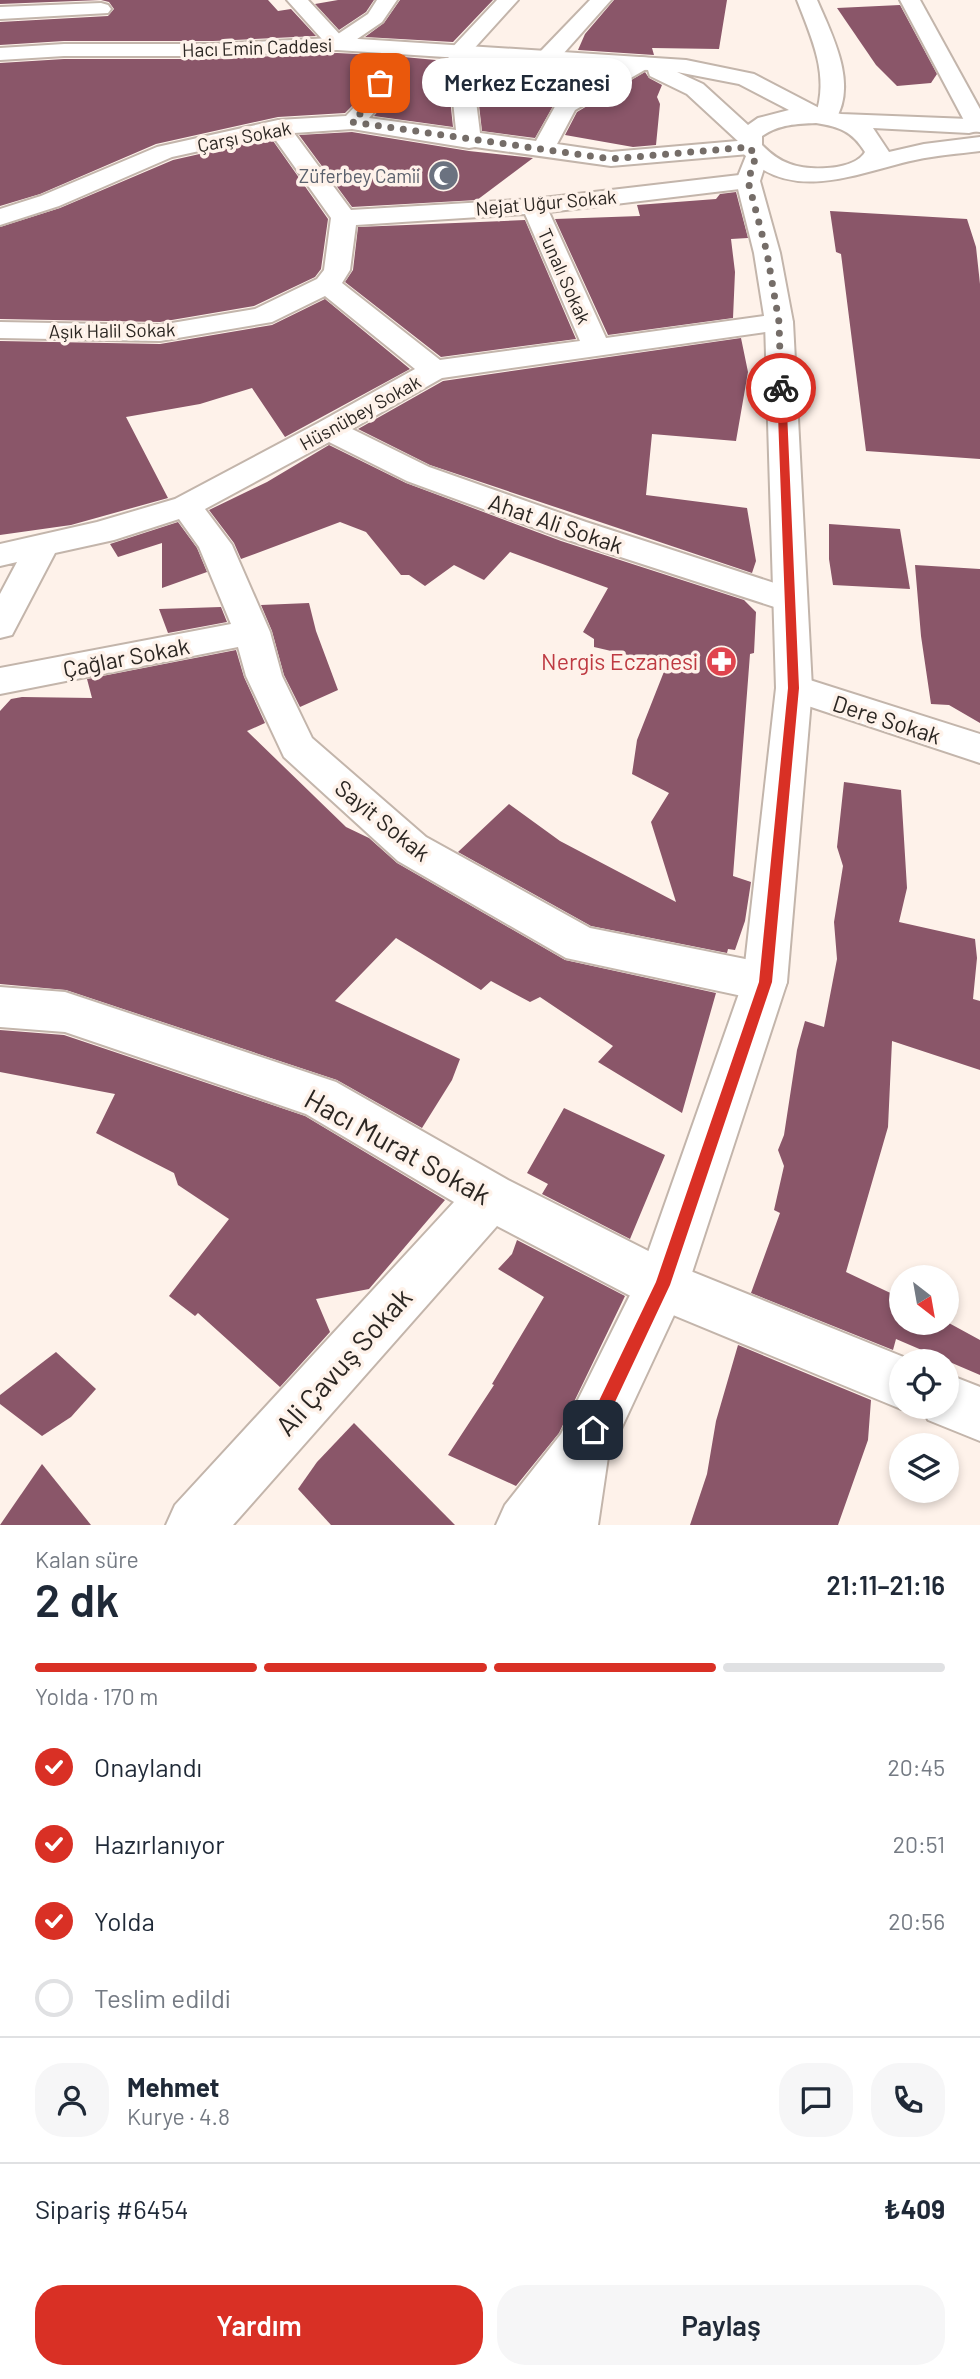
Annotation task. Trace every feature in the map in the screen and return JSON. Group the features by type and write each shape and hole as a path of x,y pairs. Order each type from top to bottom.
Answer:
{"street":[{"path":"297,0 337,44 375,18 387,0"},
{"path":"469,141 459,52 508,0"},
{"path":"547,58 601,0"},
{"path":"807,0 830,58 834,84 826,118"},
{"path":"909,0 979,132"},
{"path":"0,13 103,5"},
{"path":"64,50 103,5"},
{"name":"Hacı Emin Caddesi","path":"0,54 64,50 213,50 337,44 686,66 746,79 826,118 866,133 874,142 877,152 872,160 861,168"},
{"path":"352,122 373,101 394,48"},
{"path":"542,151 566,106 640,63 695,89 724,113 750,155 777,167 806,174 826,175 861,168 979,132"},
{"path":"525,1525 582,1454 662,1285 765,982 794,688 779,322 750,155 753,129 779,118 826,118 979,132"},
{"name":"Çarşı Sokak","path":"0,217 50,201 165,152 278,127 352,122 469,141 611,159 750,155"},
{"path":"278,127 344,218 337,270 327,285 434,370"},
{"name":"Nejat Uğur Sokak","path":"344,218 534,206 750,155"},
{"name":"Tunalı Sokak","path":"534,206 596,346"},
{"name":"Aşık Halil Sokak","path":"0,330 160,334 262,316 327,285"},
{"name":"Hüsnübey Sokak","path":"0,555 102,532 186,506 329,430 434,370 779,322"},
{"name":"Ahat Ali Sokak","path":"329,430 418,474 574,530 790,600"},
{"name":"Sayit Sokak","path":"186,506 215,545 252,632 264,676 297,747 412,849 581,945 765,982"},
{"path":"0,626 43,545"},
{"name":"Çağlar Sokak","path":"0,681 252,632"},
{"name":"Dere Sokak","path":"794,688 980,749"},
{"name":"Hacı Murat Sokak","path":"0,1007 65,1012 320,1097 491,1197 662,1285 889,1377"},
{"name":"Ali Çavuş Sokak","path":"195,1525 491,1197"},
{"path":"959,1406 980,1414"},
{"path":"569,1525 582,1454"}],"building":[{"path":"0,0 101,0 0,4"},
{"path":"101,0 268,0 278,11 291,9 316,36 213,41 64,41 0,45 0,22 108,16 114,9 109,2"},
{"path":"338,0 374,0 366,12 339,30 315,4"},
{"path":"400,0 493,0 453,42 365,37 384,23"},
{"path":"614,0 727,0 719,49 652,48 654,55 578,50 585,34"},
{"path":"900,5 937,74 931,83 897,86 876,65 837,8"},
{"path":"337,53 377,55 361,97 345,113 278,117 156,144 40,194 0,206 0,63 64,59 213,59"},
{"path":"404,57 446,61 453,127 374,116 386,102"},
{"path":"474,62 610,70 557,99 535,138 482,131"},
{"path":"645,72 649,78 662,85 657,97 660,104 656,145 633,147 565,135 577,112"},
{"path":"352,132 469,151 533,158 477,200 352,207 299,135"},
{"path":"271,138 328,219 321,269 315,277 254,306 160,322 0,319 0,227 60,208 173,160"},
{"path":"736,192 748,238 731,239 735,272 733,318 608,335 555,219 640,216 637,205 716,199 720,194"},
{"path":"830,211 967,219 976,247 980,284 980,459 866,451 841,254 836,252"},
{"path":"525,220 576,339 441,357 345,282 353,270 358,227"},
{"path":"325,299 410,369 285,437 252,388 200,404 126,417 168,498 71,525 0,535 0,341 160,344 272,325"},
{"path":"741,338 748,372 736,441 652,434 646,495 747,508 756,561 752,573 430,465 358,429 443,381"},
{"path":"329,445 406,483 561,541 744,600 756,612 754,653 750,654 733,876 751,882 745,921 735,950 728,949 727,953 591,926 458,852 509,804 560,841 676,902 651,822 669,793 632,774 637,740 667,664 594,647 594,639 583,632 608,588 510,552 484,580 454,565 425,586 409,575 401,575 366,532 340,522 241,559 234,543 209,510 267,482"},
{"path":"178,522 197,548 207,572 162,588 162,543 118,557 110,544"},
{"path":"829,524 900,529 910,589 833,585 829,559"},
{"path":"915,565 980,569 980,723 949,705 931,704 921,636"},
{"path":"309,603 316,631 338,690 300,707 284,675 272,631 261,605"},
{"path":"221,607 227,622 168,633 159,609"},
{"path":"236,650 244,677 265,723 247,731 346,827 369,838 397,863 565,960 716,993 682,1113 598,1062 613,1046 540,997 530,1002 491,981 481,990 396,938 335,1001 460,1059 452,1080 422,1128 337,1080 66,990 0,984 0,711 11,699 22,697 92,698 87,679"},
{"path":"844,782 901,790 907,888 899,922 975,939 977,958 973,999 980,1001 980,1070 892,1041 888,1127 846,1272 889,1292 889,1335 959,1335 959,1329 980,1340 980,1375 959,1366 959,1349 919,1349 896,1339 893,1349 891,1349 751,1293 780,1213 774,1210 784,1166 778,1150 784,1135 797,1050 805,1021 824,1027 837,959 834,922 843,866 837,847"},
{"path":"0,1030 64,1035 305,1116 445,1200 369,1289 316,1299 330,1332 280,1387 198,1313 195,1316 169,1296 229,1219 178,1185 174,1173 96,1133 115,1094 0,1072"},
{"path":"564,1108 665,1155 630,1239 542,1194 548,1184 527,1173"},
{"path":"517,1240 625,1296 559,1433 516,1486 448,1455 494,1385 492,1384 544,1297 498,1269 512,1254"},
{"path":"738,1345 871,1400 868,1440 838,1525 690,1525 707,1474 716,1421"},
{"path":"56,1352 96,1389 71,1417 42,1436 0,1404 0,1395"},
{"path":"354,1423 455,1525 331,1525 298,1489 317,1462"},
{"path":"42,1464 91,1525 0,1525"}],"way so far":[{"path":"380,83 373,101 352,122 469,141 611,159 749,147 756,156 748,181 767,253 779,322 781,388"}],"place":[{"name":"Merkez Eczanesi","path":"380,83"},
{"name":"Züferbey Camii","path":"443,175"},
{"name":"Nergis Eczanesi","path":"721,661"}],"route":[{"path":"593,1430 662,1285 765,982 794,688 781,388"}]}
